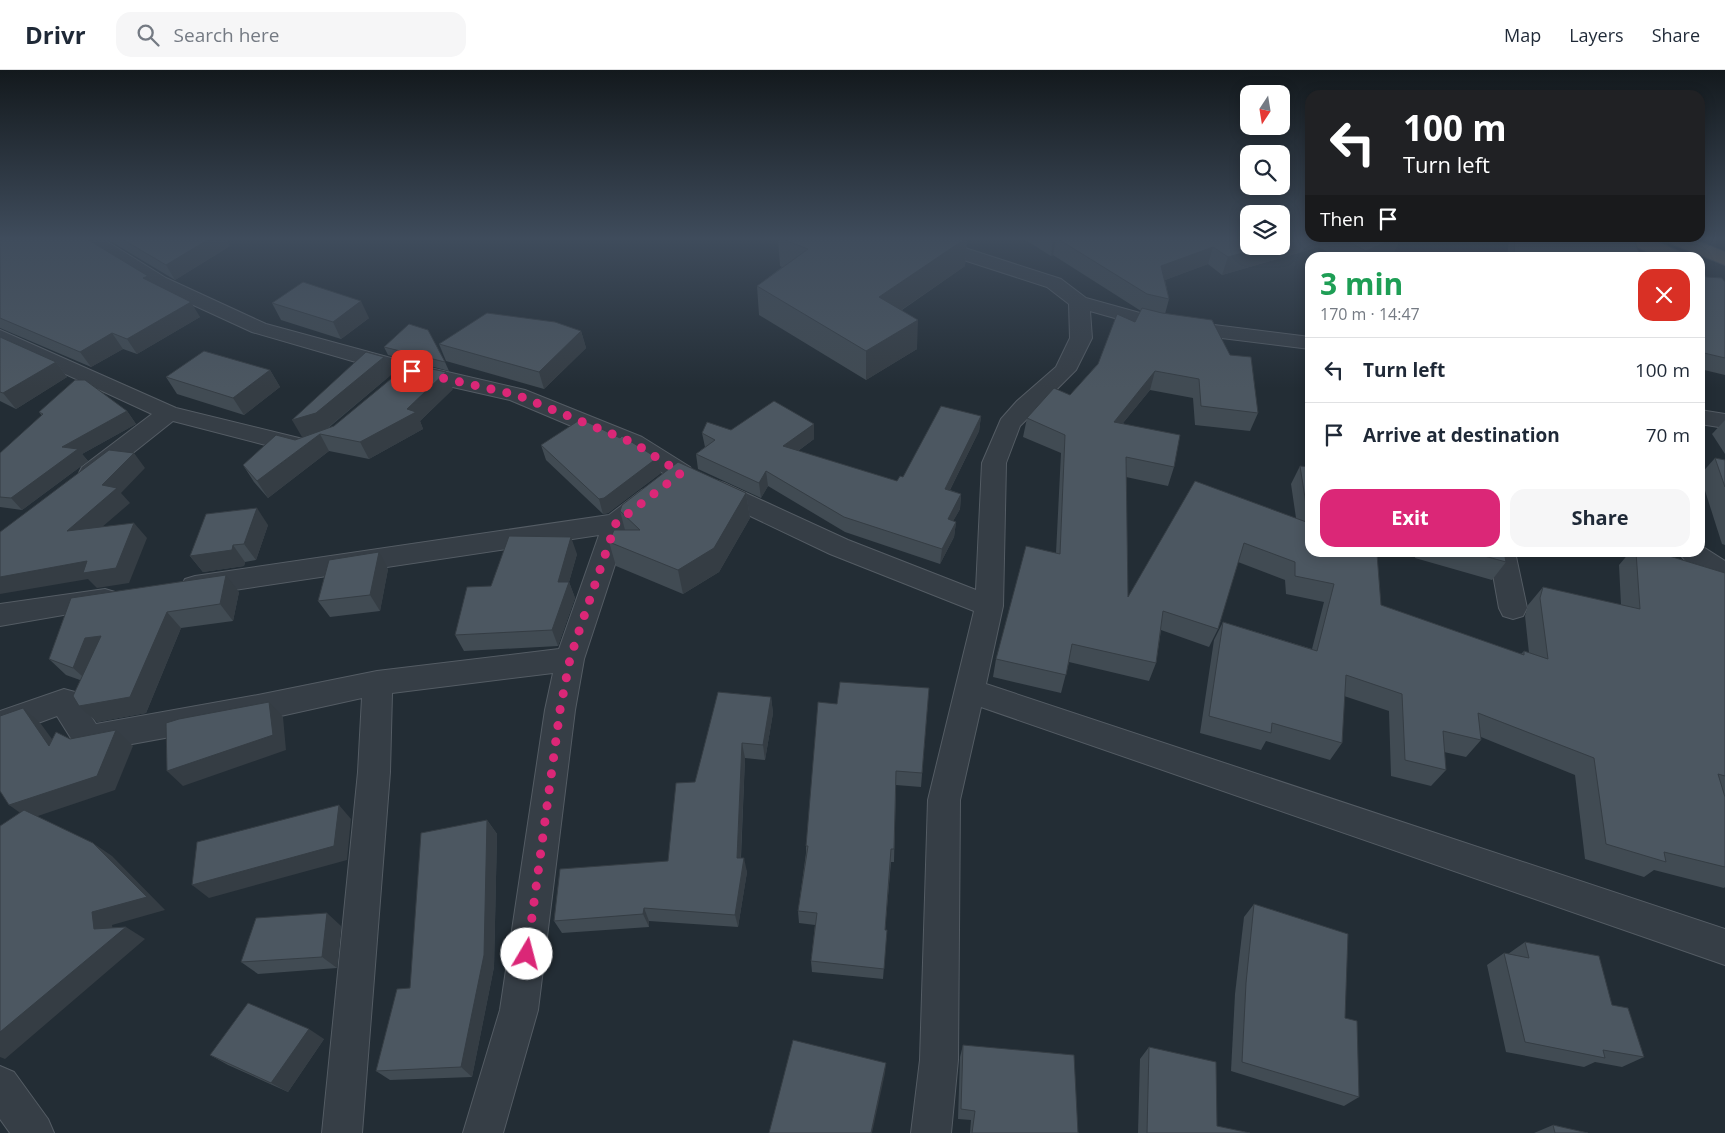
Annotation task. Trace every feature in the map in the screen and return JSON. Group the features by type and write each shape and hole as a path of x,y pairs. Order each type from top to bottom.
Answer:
{"street":[{"path":"173,289 259,328 412,371 517,395 634,443 681,473 839,547 989,606"},
{"path":"1061,289 1079,302 1157,324 1305,342"},
{"path":"932,1133 939,1060 944,800 989,606 994,463 1009,424 1025,406 1065,370 1081,338 1079,302"},
{"path":"0,336 169,414 304,447 327,439"},
{"path":"391,389 412,371"},
{"path":"74,486 169,414"},
{"path":"1705,418 1725,422"},
{"path":"176,589 616,523 681,473"},
{"path":"483,1133 519,1010 560,710 570,659 616,523"},
{"path":"1503,557 1513,608"},
{"path":"1699,557 1725,575"},
{"path":"0,615 127,596"},
{"path":"0,724 64,701 88,739 258,708 377,683 570,659"},
{"path":"342,1133 374,772 377,683"},
{"path":"970,691 1725,947"},
{"path":"0,1086 34,1133"}],"building":[{"path":"0,289 164,289 191,302 127,339 112,333 80,352 0,318"},
{"path":"293,289 323,289 361,301 333,322 272,303"},
{"path":"761,289 891,289 879,297 918,320 866,351"},
{"path":"1138,289 1166,289 1169,299 1147,294"},
{"path":"1705,289 1725,289 1725,358 1705,353"},
{"path":"1142,308 1162,313 1212,320 1230,355 1251,357 1258,413 1201,406 1199,379 1155,371 1114,422 1180,435 1174,467 1126,457 1128,597 1195,481 1305,522 1305,557 1377,557 1381,605 1524,655 1524,651 1548,659 1540,598 1543,587 1640,609 1636,557 1672,557 1725,573 1725,776 1718,774 1725,797 1725,867 1664,852 1666,862 1606,844 1594,758 1478,713 1481,740 1443,731 1446,770 1405,760 1402,694 1346,675 1342,743 1272,723 1271,733 1209,716 1223,622 1317,651 1334,584 1295,576 1295,562 1244,543 1218,629 1163,611 1156,663 1072,644 1066,675 996,659 1026,546 1060,554 1065,435 1027,418 1054,388 1070,395 1098,364 1117,314 1135,322"},
{"path":"487,313 555,322 581,331 539,372 439,344"},
{"path":"409,324 428,330 445,362 384,347"},
{"path":"0,337 56,362 3,393 0,392"},
{"path":"204,351 270,370 233,398 166,377"},
{"path":"366,352 384,357 316,413 292,420"},
{"path":"409,364 446,372 407,409 416,412 360,442 320,434 257,481 243,465 276,435 295,440 334,426"},
{"path":"75,380 85,380 127,411 62,447 78,449 11,498 0,497 0,453 43,414 39,412"},
{"path":"774,401 814,424 783,446 897,481 900,476 903,477 941,406 981,416 945,489 961,494 948,519 956,522 942,549 844,517 766,471 759,483 696,454 715,440 702,433 707,422 731,430"},
{"path":"581,419 620,438 622,436 657,458 604,498 599,499 541,445"},
{"path":"109,450 134,453 102,485 117,488 67,531 134,523 116,568 83,573 87,561 0,577 0,532"},
{"path":"1715,458 1725,460 1725,487"},
{"path":"678,462 746,493 714,548 678,570 609,542 614,530 640,530 620,511 622,505"},
{"path":"1300,466 1305,466 1305,498"},
{"path":"257,508 244,544 233,545 232,550 190,556 206,514"},
{"path":"509,536 571,537 558,582 569,582 552,630 455,635 467,587 491,586"},
{"path":"379,552 370,595 318,601 329,560"},
{"path":"1488,557 1505,557 1506,562"},
{"path":"226,575 220,604 167,612 130,697 79,706 73,696 101,636 85,638 73,668 49,659 71,598"},
{"path":"840,682 929,688 922,773 896,771 894,849 891,849 884,969 811,961 817,913 798,911 808,846 806,846 818,702 837,704"},
{"path":"718,692 771,697 763,745 742,743 737,858 744,858 735,915 644,908 643,914 554,921 560,869 668,861 676,783 695,782"},
{"path":"269,702 273,735 167,771 166,723"},
{"path":"23,708 49,746 56,732 70,739 116,730 97,776 9,805 0,791 0,716"},
{"path":"339,805 334,846 192,885 197,842"},
{"path":"24,810 93,843 147,897 92,912 94,929 126,927 0,1032 0,826"},
{"path":"487,820 484,955 461,1067 376,1071 397,989 410,988 421,833"},
{"path":"1254,904 1348,934 1345,1018 1357,1021 1359,1097 1242,1062 1246,983"},
{"path":"327,913 322,957 241,962 256,918"},
{"path":"1525,942 1599,956 1612,1005 1628,1008 1644,1057 1603,1050 1605,1058 1525,1042 1504,953 1529,958"},
{"path":"248,1003 309,1029 271,1083 210,1055"},
{"path":"793,1040 886,1063 871,1133 769,1133"},
{"path":"963,1045 1074,1055 1078,1133 972,1133 975,1111 961,1109"},
{"path":"1149,1047 1216,1062 1217,1126 1250,1133 1147,1133"},
{"path":"1553,1125 1588,1133 1555,1133"}],"route":[{"path":"412,371 517,395 634,443 681,473 616,523 578,634 570,659 560,710 527,954"}]}
